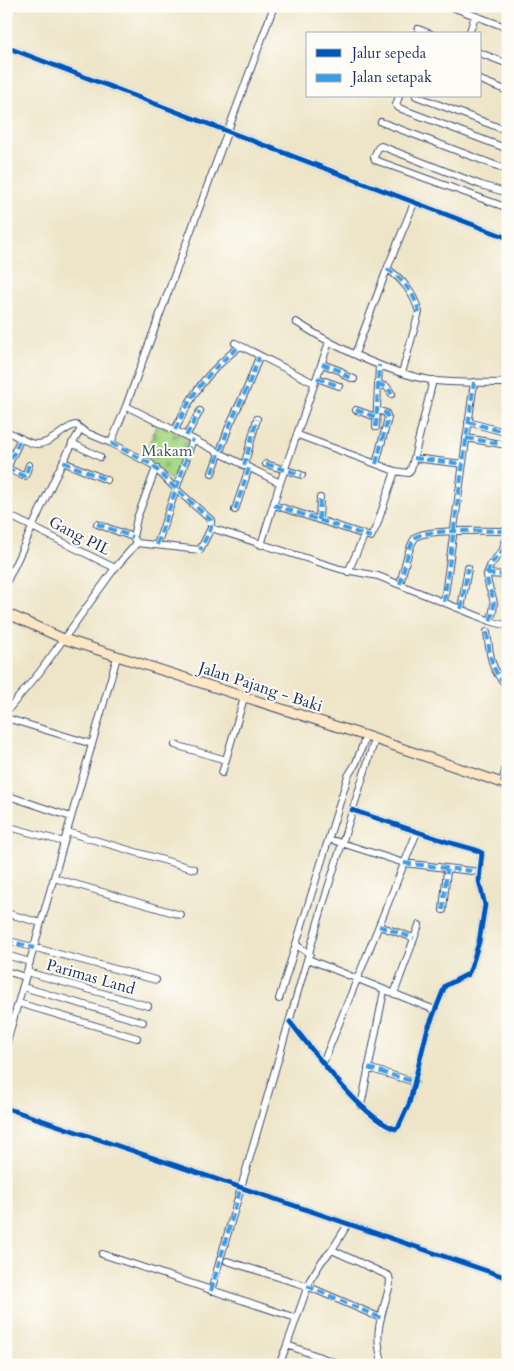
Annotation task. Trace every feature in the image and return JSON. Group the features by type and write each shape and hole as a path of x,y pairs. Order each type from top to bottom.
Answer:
{"main road":[{"name":"Jalan Pajang - Baki","path":"6,613 64,639 370,737 505,784"}],"street":[{"path":"111,443 274,6"},
{"path":"450,6 508,28"},
{"path":"470,32 475,16"},
{"path":"418,29 425,32"},
{"path":"6,47 508,238"},
{"path":"482,54 508,64"},
{"path":"482,81 508,91"},
{"path":"398,98 396,105 399,108 508,148"},
{"path":"421,98 508,131"},
{"path":"381,122 508,170"},
{"path":"508,193 481,185 381,146 374,157 375,160 508,208"},
{"path":"355,354 414,202"},
{"path":"508,246 505,263 508,268"},
{"path":"387,269 396,274 406,287 419,312 402,372"},
{"path":"296,322 329,342 402,372 433,380 508,383"},
{"path":"261,545 280,483 329,342"},
{"path":"175,430 194,393 214,368 237,345 259,357 315,380 340,386"},
{"path":"212,473 230,424 259,357"},
{"path":"322,364 341,371 346,376 354,379"},
{"path":"376,427 379,364"},
{"path":"298,434 395,471 409,472 433,380"},
{"path":"444,602 474,382"},
{"path":"378,384 387,388 392,394"},
{"path":"126,406 280,483"},
{"path":"356,410 376,414 386,413 388,418 376,464"},
{"path":"186,436 200,411"},
{"path":"235,510 257,419"},
{"path":"468,422 508,433"},
{"path":"6,431 33,444 42,445 70,426 76,425 145,459 211,520 211,528 200,550 157,545 135,540 97,524"},
{"path":"6,583 72,443 81,429"},
{"path":"21,438 6,469 25,476 29,465"},
{"path":"466,438 501,444"},
{"path":"157,545 193,440"},
{"path":"72,443 100,457"},
{"path":"414,458 463,464"},
{"path":"63,462 107,480"},
{"path":"266,464 302,476"},
{"path":"6,712 64,639 135,540 137,518 156,468"},
{"path":"274,505 370,537 373,535 387,499 395,471"},
{"path":"319,520 320,498"},
{"name":"Gang PIL","path":"6,514 115,568"},
{"path":"211,528 348,572 372,575 400,584 490,621 508,626"},
{"path":"400,584 408,554 417,535 423,533 507,531 503,550 491,564 488,574 487,580 494,601 494,610 490,621"},
{"path":"348,572 364,536"},
{"path":"461,609 468,568"},
{"path":"488,574 508,575"},
{"path":"487,632 493,668 500,679 508,686"},
{"path":"6,1045 117,657"},
{"path":"222,773 244,698"},
{"path":"6,718 92,744"},
{"path":"211,1291 352,810 370,737"},
{"path":"278,1000 348,776 370,737"},
{"path":"175,745 226,760"},
{"path":"505,784 508,759"},
{"path":"6,795 71,817"},
{"path":"290,1022 361,1106 375,1118 396,1129 409,1104 427,1031 445,986 468,974 474,960 485,906 479,880 482,853 352,810"},
{"path":"6,826 64,842"},
{"path":"67,832 194,869"},
{"path":"323,1063 417,832"},
{"path":"329,839 404,864 480,872"},
{"path":"443,910 447,870"},
{"path":"54,878 180,915"},
{"path":"6,913 41,923"},
{"path":"394,994 419,925"},
{"path":"379,926 414,938"},
{"path":"6,940 156,980"},
{"path":"296,945 309,957 357,980 435,1010"},
{"path":"6,955 30,962"},
{"name":"Parimas Land","path":"7,973 26,975 148,1006"},
{"path":"23,987 142,1022"},
{"path":"361,1106 384,991"},
{"path":"18,1003 137,1038"},
{"path":"368,1068 415,1082"},
{"path":"6,1108 508,1278"},
{"path":"279,1365 307,1286 348,1224"},
{"path":"332,1250 389,1276 389,1288 377,1341 383,1365"},
{"path":"102,1254 296,1318"},
{"path":"227,1261 307,1286 381,1318"},
{"path":"287,1345 334,1363 345,1365"}],"green space":[{"name":"Makam","path":"157,423 191,441 175,484 145,456"}],"marked path":[{"path":"387,269 408,288 416,301 419,314"},
{"path":"175,430 195,393 218,365 240,346"},
{"path":"212,473 230,424 259,357"},
{"path":"322,364 341,371 346,376 354,379"},
{"path":"376,427 379,365"},
{"path":"317,378 339,386"},
{"path":"444,602 474,382"},
{"path":"378,384 387,387 392,394"},
{"path":"356,410 376,417"},
{"path":"376,464 388,418 386,413 377,410"},
{"path":"186,436 200,411"},
{"path":"244,466 257,419"},
{"path":"468,422 508,433"},
{"path":"6,470 21,438"},
{"path":"466,438 501,444"},
{"path":"157,545 193,439"},
{"path":"111,443 151,464 211,520 211,528 200,550"},
{"path":"414,458 463,464"},
{"path":"63,462 107,480"},
{"path":"266,464 302,475"},
{"path":"7,468 25,476 29,465"},
{"path":"235,510 249,468"},
{"path":"319,520 320,498"},
{"path":"274,505 371,537"},
{"path":"97,524 133,537"},
{"path":"487,574 491,564 503,550 506,531"},
{"path":"400,584 413,540 422,534 508,531"},
{"path":"461,609 468,568"},
{"path":"490,621 494,606 487,574 508,575"},
{"path":"487,632 494,668 508,686"},
{"path":"502,783 508,759"},
{"path":"404,863 480,872"},
{"path":"443,910 447,870"},
{"path":"379,926 414,938"},
{"path":"6,940 34,948"},
{"path":"368,1068 415,1082"},
{"path":"211,1291 241,1187"},
{"path":"307,1286 381,1318"}],"cycle path":[{"path":"6,47 508,238"},
{"path":"290,1022 354,1098 383,1123 396,1129 409,1104 427,1031 445,986 468,974 479,942 485,905 479,881 482,853 352,810"},
{"path":"6,1108 508,1278"}]}
